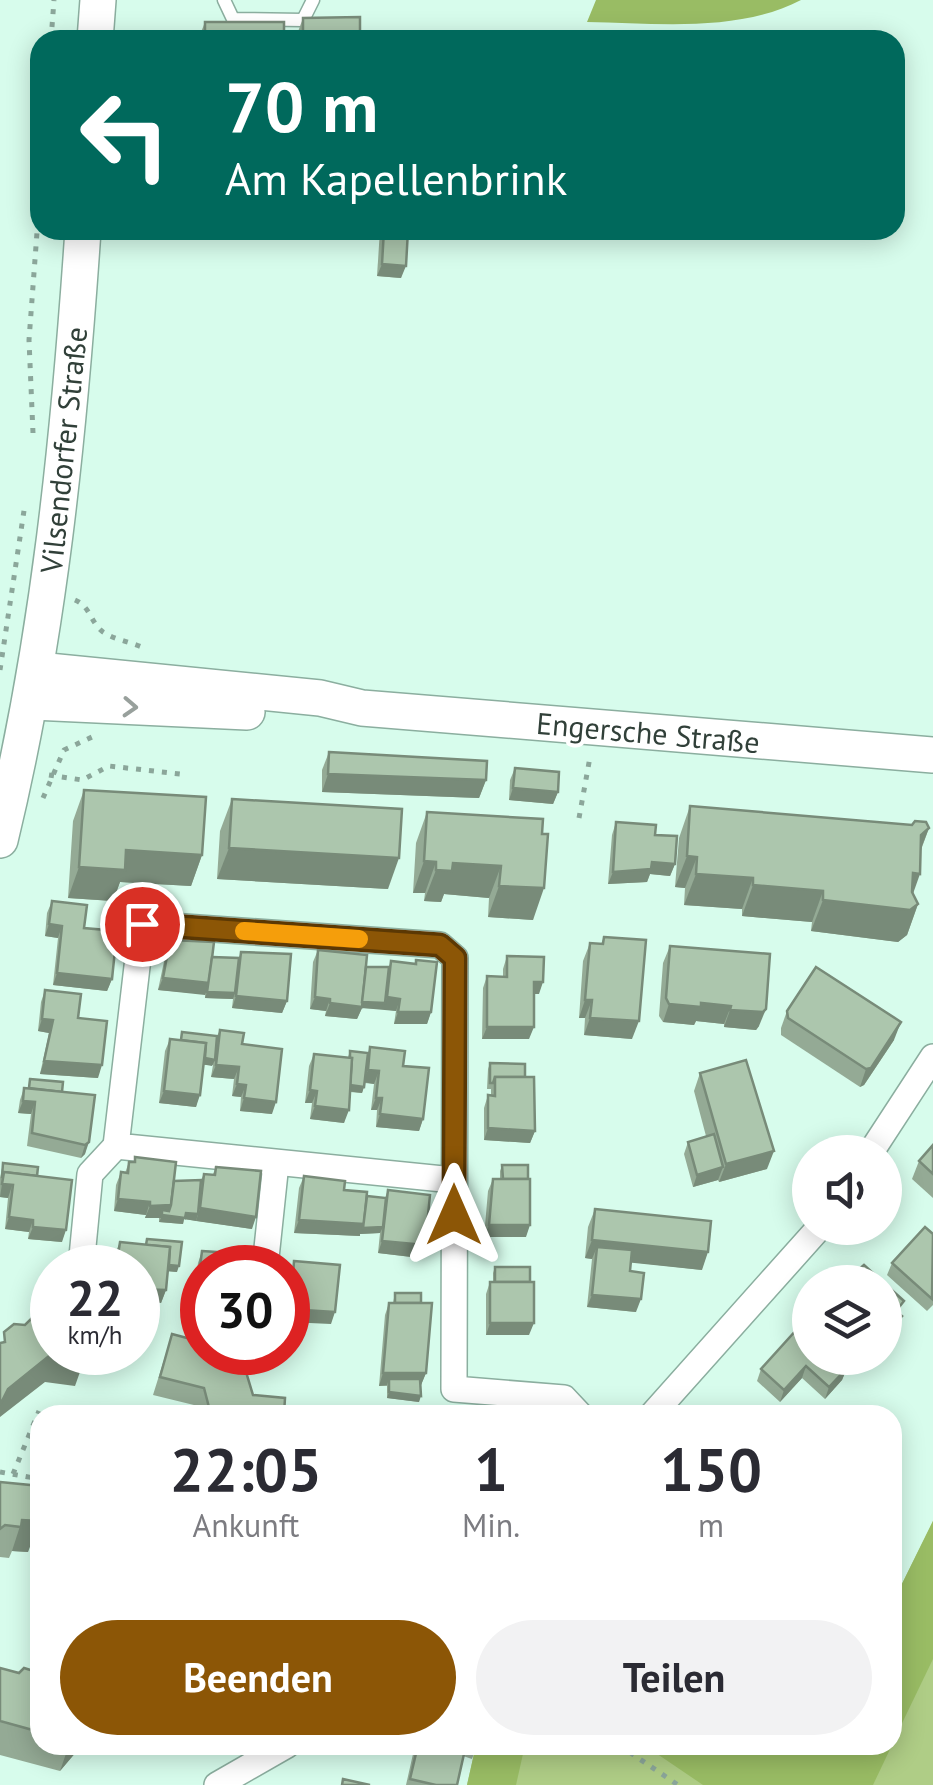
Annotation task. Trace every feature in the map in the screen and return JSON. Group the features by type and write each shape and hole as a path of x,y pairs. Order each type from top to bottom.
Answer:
{"main road":[{"path":"96,30 98,0"},
{"name":"Vilsendorfer Straße","path":"36,686 71,409 81,240"},
{"path":"0,840 36,686"},
{"name":"Engersche Straße","path":"36,686 320,698 362,708 933,755"}],"street":[{"path":"82,1245 90,1174 116,1146 142,924 440,945 455,958 454,1388 564,1398 571,1405"},
{"path":"882,1135 933,1057"},
{"path":"116,1146 453,1180"},
{"path":"267,1245 276,1162"},
{"path":"661,1405 804,1245"},
{"path":"218,1785 270,1755"}],"lane":[{"path":"224,0 234,20 303,20 313,0"}],"path":[{"path":"52,30 54,0"},
{"path":"34,442 30,340 37,240"},
{"path":"0,670 26,500"},
{"path":"47,598 80,600 107,635 148,650"},
{"path":"579,818 596,728"},
{"path":"40,807 50,775 64,750 100,736"},
{"path":"50,775 82,780 109,766 180,774"},
{"path":"13,1474 30,1433"},
{"path":"0,1472 30,1477"},
{"path":"634,1755 678,1785"}],"green space":[{"path":"596,0 801,0 751,18 668,24 587,22"},
{"path":"933,1521 933,1785 467,1785 474,1755 902,1755 902,1584"},
{"path":"933,1521 933,1659 902,1723 902,1584"},
{"path":"474,1755 523,1755 516,1785 467,1785"},
{"path":"659,1755 887,1755 873,1785 703,1785"}],"building":[{"path":"360,17 360,30 303,30 303,18"},
{"path":"205,22 284,22 284,30 205,30"},
{"path":"383,240 407,240 406,266 382,264"},
{"path":"329,752 487,761 486,780 328,774"},
{"path":"515,768 559,772 558,792 513,788"},
{"path":"84,790 206,797 202,855 126,850 125,870 79,867"},
{"path":"232,799 402,809 399,858 229,848"},
{"path":"690,806 912,825 915,821 926,822 929,828 921,835 920,874 913,873 912,892 918,904 910,910 823,900 823,891 753,885 753,878 696,874 697,857 687,856"},
{"path":"427,812 543,819 542,834 548,834 544,888 499,886 501,866 453,863 452,871 436,870 436,862 424,861"},
{"path":"616,822 656,825 655,835 677,836 675,864 652,862 651,869 613,872"},
{"path":"52,901 87,905 84,928 117,931 112,979 57,973 62,926 49,924"},
{"path":"604,937 646,940 639,1021 590,1018 592,1000 585,1000 590,943 603,944"},
{"path":"170,940 214,942 209,983 163,978"},
{"path":"670,946 770,954 766,1009 763,1012 701,1003 701,1007 669,1004 666,998"},
{"path":"318,950 367,955 362,1007 315,997"},
{"path":"241,952 291,954 287,1001 236,996"},
{"path":"507,956 544,957 543,982 534,982 534,1027 487,1027 487,976 507,977"},
{"path":"212,957 239,958 235,993 207,992"},
{"path":"416,960 437,962 431,1012 398,1012 400,999 387,997 391,961 416,964"},
{"path":"366,967 389,967 385,1003 362,1002"},
{"path":"816,967 901,1022 871,1068 866,1069 788,1018 787,1011"},
{"path":"45,990 81,994 78,1018 107,1021 102,1065 44,1061 53,1020 42,1019"},
{"path":"220,1030 244,1033 242,1044 282,1049 276,1102 244,1098 246,1085 237,1084 239,1067 216,1065"},
{"path":"182,1032 217,1036 215,1060 205,1058 206,1043 181,1040"},
{"path":"170,1039 206,1043 200,1095 164,1091"},
{"path":"370,1047 405,1051 403,1066 429,1068 423,1119 380,1114 382,1098 376,1098 379,1071 368,1070"},
{"path":"350,1051 368,1053 364,1087 350,1085"},
{"path":"314,1054 352,1058 349,1110 315,1106 317,1091 310,1090"},
{"path":"746,1060 774,1151 726,1164 700,1073"},
{"path":"490,1063 525,1064 525,1077 495,1077 490,1083"},
{"path":"495,1077 534,1077 535,1131 488,1128 488,1095 495,1096"},
{"path":"30,1079 63,1082 62,1092 29,1088"},
{"path":"24,1088 95,1095 89,1142 85,1145 32,1133 35,1102 23,1101"},
{"path":"714,1134 723,1167 697,1175 688,1142"},
{"path":"933,1145 933,1174 919,1161"},
{"path":"135,1157 176,1162 171,1205 150,1206 150,1202 118,1199 121,1172 128,1173 129,1162 135,1162"},
{"path":"3,1163 38,1167 37,1176 4,1172 2,1178"},
{"path":"502,1165 528,1165 528,1179 503,1179"},
{"path":"216,1167 261,1171 256,1217 200,1208 204,1174 215,1175"},
{"path":"4,1172 72,1180 66,1230 33,1227 33,1220 9,1217 13,1185 2,1184"},
{"path":"304,1176 345,1181 344,1190 367,1192 364,1224 299,1220"},
{"path":"493,1179 530,1179 530,1225 489,1225"},
{"path":"201,1180 198,1214 186,1213 185,1218 162,1215 162,1210 169,1211 174,1181"},
{"path":"388,1190 430,1195 425,1245 382,1241"},
{"path":"367,1196 386,1198 383,1227 363,1228"},
{"path":"595,1209 711,1221 708,1252 592,1240"},
{"path":"925,1227 933,1234 932,1299 902,1272 902,1265 892,1263"},
{"path":"147,1239 182,1242 179,1266 169,1265 170,1247 146,1245"},
{"path":"160,1246 170,1247 166,1290 160,1290"},
{"path":"597,1247 632,1250 630,1271 644,1273 641,1299 592,1295"},
{"path":"310,1262 340,1265 335,1312 310,1310"},
{"path":"495,1267 530,1267 530,1282 495,1282"},
{"path":"490,1282 534,1282 534,1323 490,1323"},
{"path":"395,1293 421,1293 421,1303 395,1303"},
{"path":"389,1303 432,1303 426,1373 383,1373"},
{"path":"30,1320 30,1371 8,1389 0,1405 0,1343 5,1342 4,1332 14,1324 25,1325"},
{"path":"172,1334 180,1336 180,1375 247,1375 253,1395 285,1398 285,1405 208,1405 204,1388 160,1377"},
{"path":"792,1335 792,1375 798,1375 784,1390 761,1369"},
{"path":"816,1375 840,1375 829,1387"},
{"path":"389,1379 420,1379 421,1396 389,1392"},
{"path":"0,1482 30,1485 30,1520 22,1520 21,1527 5,1525 0,1529"},
{"path":"0,1668 19,1673 24,1668 30,1670 30,1729 0,1721"},
{"path":"416,1755 464,1755 457,1785 410,1779"},
{"path":"343,1779 370,1785 342,1785"}],"slow traffic":[{"path":"244,931 359,939"}],"route":[{"path":"142,924 440,945 455,958 454,1215"}]}
